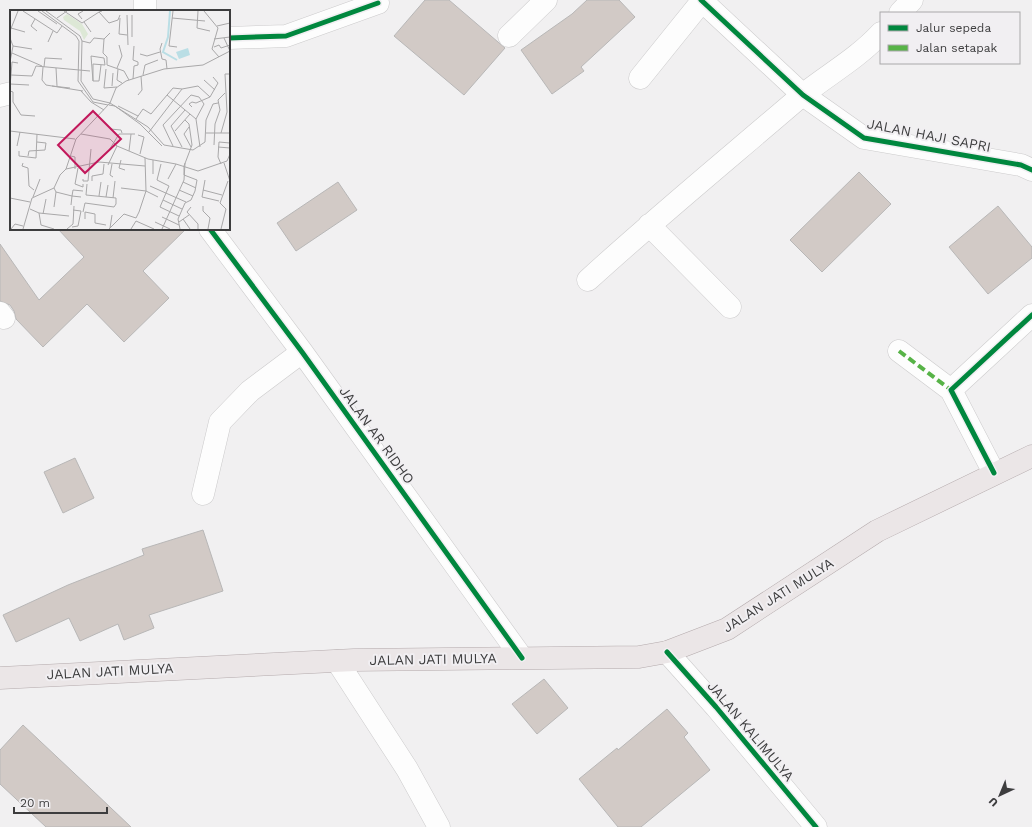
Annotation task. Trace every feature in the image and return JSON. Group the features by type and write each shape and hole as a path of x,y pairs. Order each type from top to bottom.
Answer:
{"main road":[{"name":"JALAN JATI MULYA","path":"0,678 337,662 639,657 667,652 727,629 878,531 994,473 1032,456"}],"street":[{"path":"509,36 546,0"},
{"path":"640,78 701,0"},
{"name":"JALAN HAJI SAPRI","path":"701,0 803,95 864,138 1021,165 1032,170"},
{"path":"901,12 912,0"},
{"path":"230,38 286,36 378,3"},
{"path":"588,280 649,225 803,95 868,47 880,34"},
{"path":"0,96 10,93"},
{"path":"649,225 730,307"},
{"name":"JALAN AR RIDHO","path":"211,230 302,352 522,658"},
{"path":"952,390 1032,315"},
{"path":"899,351 952,390 994,473"},
{"path":"203,494 220,422 250,391 302,352"},
{"name":"JALAN KALIMULYA","path":"667,652 716,707 816,827"},
{"path":"337,662 407,769 440,827"}],"building":[{"path":"425,0 449,0 505,48 464,95 394,36"},
{"path":"587,0 619,0 635,17 581,67 584,71 552,94 521,50 572,14"},
{"path":"859,172 891,204 822,272 790,240"},
{"path":"338,182 357,210 296,251 277,223"},
{"path":"998,206 1032,247 1032,258 988,294 949,247"},
{"path":"59,230 185,230 143,271 169,298 124,342 87,304 43,347 16,319 14,311 10,305 0,301 0,244 39,300 84,257"},
{"path":"75,458 94,498 63,513 44,472"},
{"path":"203,530 223,591 149,615 154,628 124,640 118,624 80,641 69,618 16,642 3,615 68,585 144,555 142,549"},
{"path":"544,679 568,708 537,734 512,704"},
{"path":"667,709 688,733 684,737 710,770 641,827 618,827 579,779 617,748 618,750"},
{"path":"23,725 131,827 46,827 0,784 0,750"}],"marked path":[{"path":"899,351 951,390"}],"cycle path":[{"path":"701,0 803,95 864,138 1021,165 1032,170"},
{"path":"230,38 286,36 378,3"},
{"path":"211,230 302,352 522,658"},
{"path":"994,473 951,390 1032,315"},
{"path":"667,652 716,707 816,827"}]}
